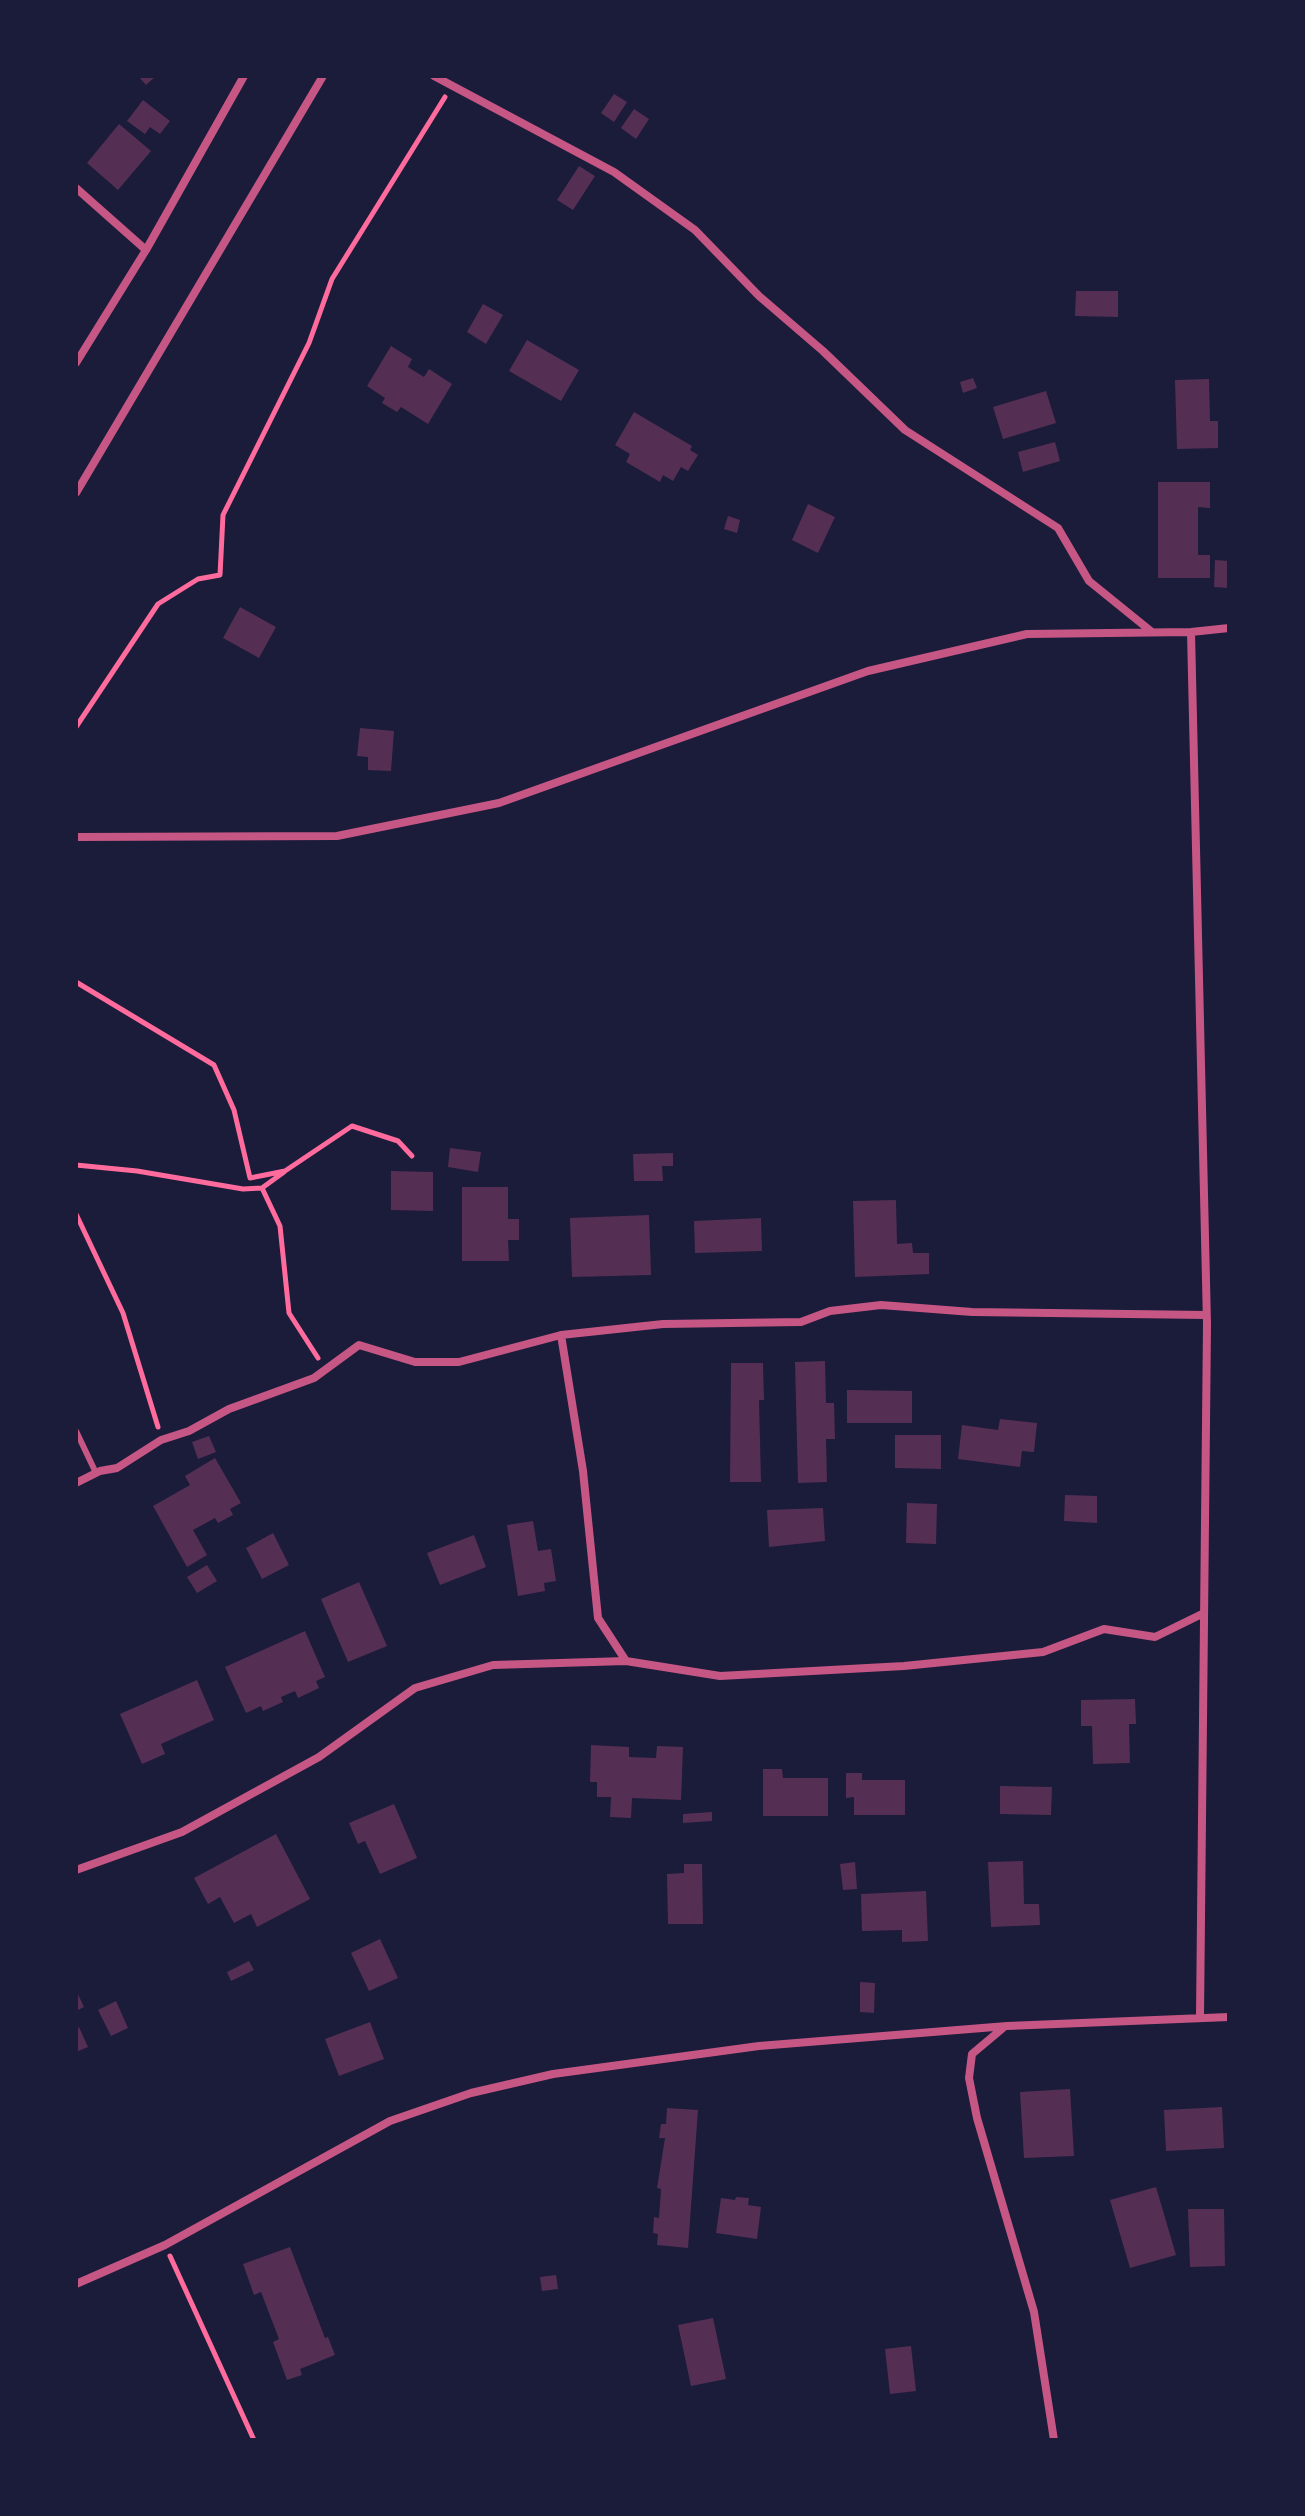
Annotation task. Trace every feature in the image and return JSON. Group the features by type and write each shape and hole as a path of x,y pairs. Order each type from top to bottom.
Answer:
{"street":[{"path":"76,363 146,250 244,76"},
{"path":"76,493 323,76"},
{"path":"434,76 614,172 695,230 759,296 823,351 905,430 1058,528 1089,581 1153,632"},
{"path":"76,188 146,250"},
{"path":"76,837 337,836 499,803 868,671 1027,634 1191,632 1229,628"},
{"path":"1191,632 1206,1315 1200,2016"},
{"path":"76,1483 96,1473 117,1468 161,1440 189,1431 229,1409 314,1378 359,1345 415,1362 459,1362 561,1335 663,1324 801,1322 830,1311 881,1305 972,1312 1206,1315"},
{"path":"561,1335 583,1471 598,1618 626,1661"},
{"path":"76,1870 182,1832 319,1757 415,1688 493,1665 626,1661 720,1676 904,1666 1043,1652 1104,1629 1155,1637 1204,1613"},
{"path":"76,2284 165,2245 390,2121 471,2093 553,2074 759,2046 1007,2026 1229,2017"},
{"path":"1007,2026 990,2035 972,2054 969,2078 977,2118 1034,2312 1054,2440"}],"lane":[{"path":"76,1431 96,1473"}],"path":[{"path":"76,727 158,604 198,579 220,575 223,515 309,343 332,279 452,86"},
{"path":"76,982 214,1065 234,1110 250,1178 285,1171"},
{"path":"76,1165 243,1189 262,1188 352,1126 398,1141 412,1156"},
{"path":"262,1188 280,1226 289,1313 325,1370"},
{"path":"76,1214 123,1313 161,1440"},
{"path":"165,2245 254,2440"}],"building":[{"path":"138,76 156,76 146,85"},
{"path":"614,94 627,102 614,122 601,113"},
{"path":"143,100 170,121 160,134 150,127 145,134 127,121"},
{"path":"634,109 649,119 636,139 621,128"},
{"path":"119,124 151,151 118,190 87,163"},
{"path":"579,166 595,176 573,210 557,200"},
{"path":"1076,291 1118,291 1118,317 1075,316"},
{"path":"483,304 503,315 486,344 467,332"},
{"path":"527,340 579,370 561,401 509,371"},
{"path":"391,346 412,359 408,367 424,377 429,369 452,384 428,424 401,407 397,412 382,403 385,398 367,386"},
{"path":"973,378 977,388 963,393 960,382"},
{"path":"1209,379 1210,421 1218,421 1218,448 1177,449 1175,380"},
{"path":"1046,391 1056,423 1003,439 993,407"},
{"path":"634,412 692,446 690,450 698,455 688,471 681,467 673,481 663,475 660,482 626,462 630,454 615,445"},
{"path":"1055,442 1060,461 1023,472 1018,452"},
{"path":"1158,482 1210,482 1210,508 1198,507 1198,555 1210,555 1210,578 1158,578"},
{"path":"808,504 835,517 818,553 792,540"},
{"path":"728,516 740,520 737,533 724,529"},
{"path":"1215,560 1229,561 1229,588 1214,587"},
{"path":"240,607 276,627 259,658 223,638"},
{"path":"360,728 394,731 391,771 368,770 368,757 357,756"},
{"path":"450,1148 481,1152 478,1172 448,1167"},
{"path":"673,1153 673,1166 662,1166 663,1181 634,1181 633,1154"},
{"path":"391,1171 433,1172 433,1211 391,1210"},
{"path":"462,1187 508,1187 508,1219 519,1219 519,1240 508,1240 509,1261 462,1261"},
{"path":"896,1200 897,1244 912,1243 913,1253 929,1253 929,1274 855,1277 853,1201"},
{"path":"649,1215 651,1275 572,1277 570,1218"},
{"path":"761,1218 762,1251 695,1253 694,1221"},
{"path":"825,1361 826,1403 834,1403 835,1439 826,1439 827,1482 798,1483 795,1362"},
{"path":"731,1363 763,1363 764,1400 759,1400 761,1482 730,1482"},
{"path":"847,1390 912,1391 912,1423 847,1423"},
{"path":"1000,1419 1037,1423 1034,1452 1022,1451 1020,1467 958,1459 962,1425 998,1430"},
{"path":"895,1435 941,1435 941,1469 895,1468"},
{"path":"209,1436 216,1452 198,1459 192,1442"},
{"path":"215,1458 241,1503 230,1509 233,1515 218,1523 215,1518 193,1530 207,1555 187,1567 153,1506 190,1485 185,1476"},
{"path":"1065,1495 1097,1496 1097,1523 1064,1521"},
{"path":"907,1503 937,1504 936,1544 906,1543"},
{"path":"823,1508 825,1541 769,1547 767,1510"},
{"path":"533,1521 538,1551 551,1549 556,1581 544,1583 545,1591 518,1596 507,1525"},
{"path":"273,1533 289,1565 262,1579 246,1548"},
{"path":"474,1535 486,1567 440,1585 427,1553"},
{"path":"207,1565 217,1581 197,1593 187,1577"},
{"path":"359,1582 387,1646 348,1662 321,1599"},
{"path":"305,1631 325,1677 316,1681 319,1688 298,1698 295,1691 281,1697 283,1702 263,1711 261,1706 246,1713 225,1667"},
{"path":"197,1680 214,1720 161,1744 165,1754 142,1764 120,1714"},
{"path":"1135,1699 1136,1724 1129,1724 1130,1763 1093,1764 1092,1726 1081,1726 1081,1700"},
{"path":"591,1745 629,1747 629,1757 656,1758 657,1746 683,1747 681,1800 632,1798 631,1818 610,1817 611,1797 597,1797 597,1782 590,1782"},
{"path":"763,1769 782,1769 783,1778 828,1778 828,1816 763,1816"},
{"path":"846,1773 862,1773 862,1780 905,1780 905,1815 854,1815 854,1797 846,1798"},
{"path":"1000,1786 1052,1787 1051,1815 1000,1814"},
{"path":"394,1804 417,1858 380,1874 365,1841 358,1844 349,1823"},
{"path":"712,1812 712,1821 683,1823 683,1814"},
{"path":"276,1834 310,1899 257,1927 251,1914 234,1923 220,1897 208,1904 194,1878"},
{"path":"1023,1861 1024,1904 1039,1904 1040,1925 991,1927 988,1862"},
{"path":"855,1862 857,1889 843,1890 840,1864"},
{"path":"684,1864 702,1864 703,1924 668,1924 667,1874 684,1873"},
{"path":"926,1891 928,1941 902,1942 902,1930 862,1931 861,1894"},
{"path":"380,1939 398,1978 369,1991 351,1953"},
{"path":"249,1961 254,1970 231,1981 227,1972"},
{"path":"860,1982 875,1983 874,2013 860,2012"},
{"path":"76,1990 84,2007 76,2011"},
{"path":"116,2001 128,2028 111,2036 98,2010"},
{"path":"370,2022 384,2059 339,2076 325,2039"},
{"path":"79,2027 88,2047 76,2052 76,2029"},
{"path":"1070,2089 1074,2156 1024,2158 1020,2092"},
{"path":"1222,2107 1224,2148 1166,2151 1164,2110"},
{"path":"667,2108 698,2110 688,2248 657,2245 658,2234 653,2233 654,2217 659,2218 661,2189 657,2188 665,2138 659,2138 661,2124 666,2124"},
{"path":"1156,2187 1176,2255 1130,2268 1110,2200"},
{"path":"736,2197 749,2198 748,2205 761,2207 757,2239 716,2233 721,2198 735,2200"},
{"path":"1188,2209 1224,2209 1225,2266 1190,2267"},
{"path":"290,2247 325,2338 328,2337 335,2355 300,2369 302,2375 287,2380 273,2342 279,2339 261,2292 254,2295 243,2264"},
{"path":"556,2275 558,2289 542,2291 540,2277"},
{"path":"713,2318 726,2379 691,2386 678,2325"},
{"path":"911,2346 916,2391 890,2394 885,2349"}]}
